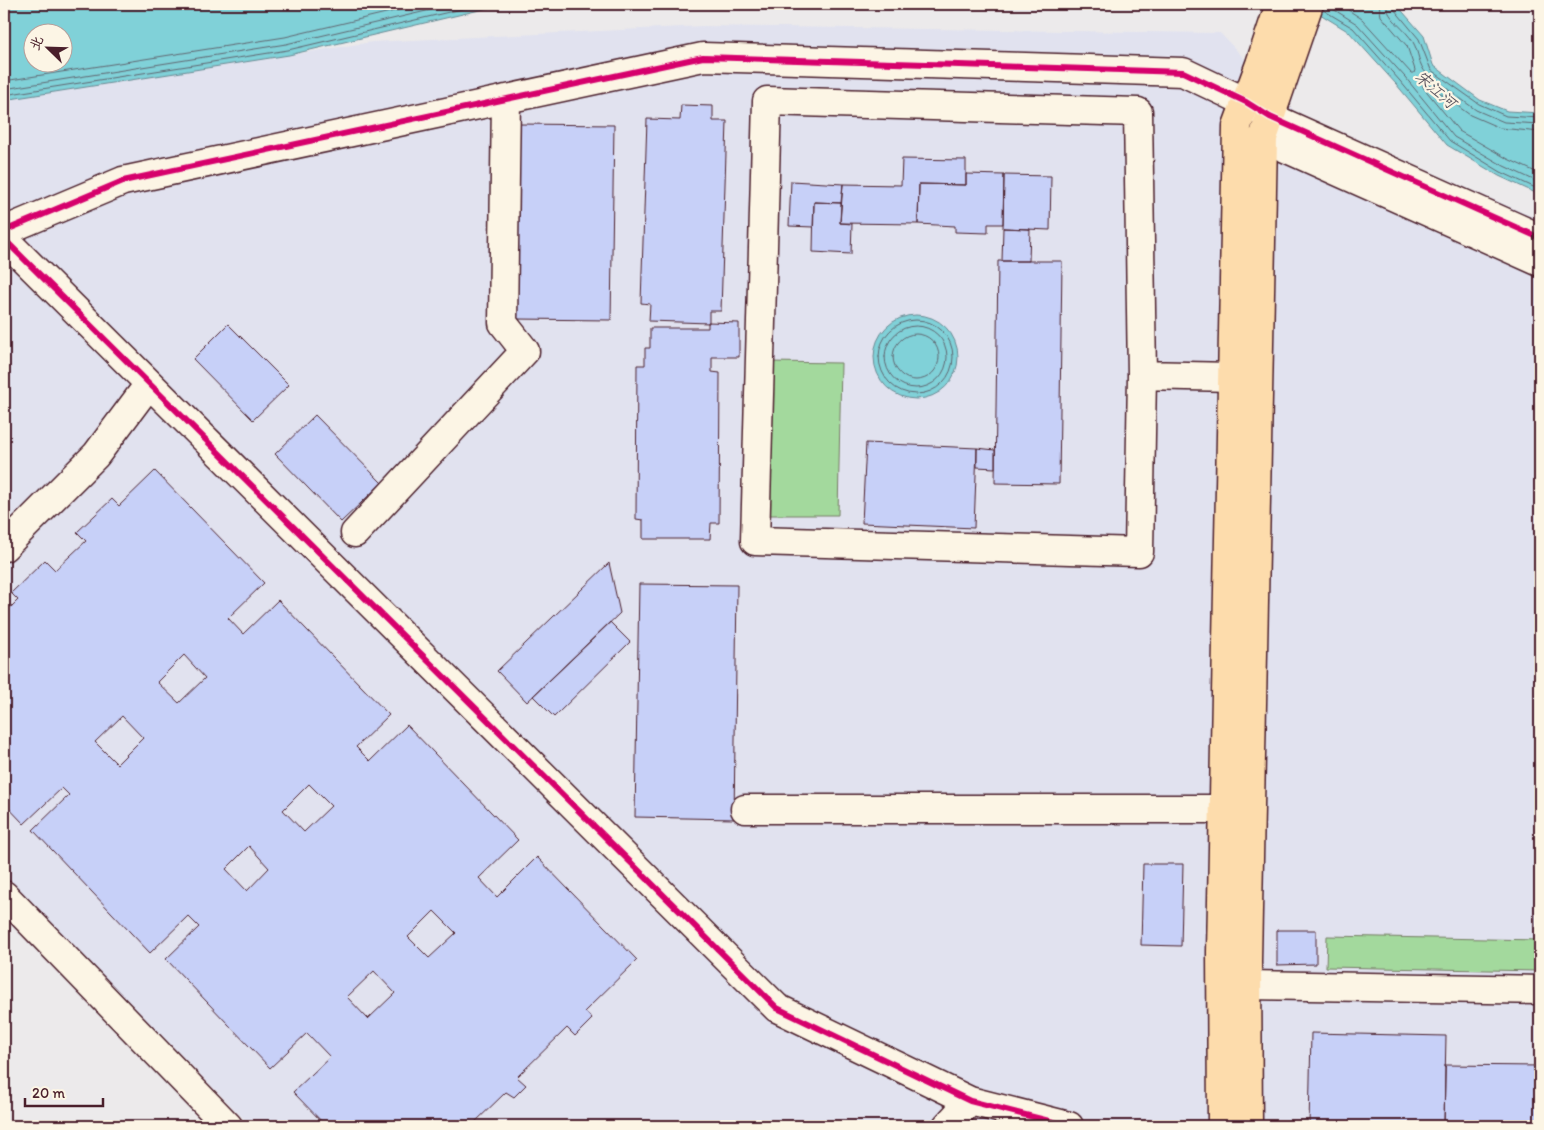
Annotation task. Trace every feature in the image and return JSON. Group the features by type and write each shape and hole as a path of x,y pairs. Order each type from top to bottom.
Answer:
{"main road":[{"path":"1248,1126 1247,985 1266,127 1280,4"},
{"path":"1222,1126 1221,952 1223,809 1237,126 1246,102 1273,68 1309,4"}],"street":[{"path":"4,231 123,181 703,57 1183,72 1246,102 1266,127 1540,262"},
{"path":"355,533 525,351 502,323 506,99"},
{"path":"767,102 1138,112 1142,375 1140,552 754,542 767,102"},
{"path":"1266,127 1540,238"},
{"path":"4,239 777,1008 970,1102 1069,1126"},
{"path":"1142,375 1232,377"},
{"path":"4,547 96,455 150,384"},
{"path":"745,809 1223,809"},
{"path":"4,895 228,1126"},
{"path":"1247,985 1540,990"},
{"path":"948,1126 970,1102"}],"shaded area":[{"path":"703,26 1220,33 1298,115 1540,220 1540,1126 251,1126 4,875 4,100 372,42"}],"green space":[{"path":"770,362 841,363 838,515 769,515"},
{"path":"1327,936 1540,940 1540,971 1326,967"}],"water":[{"path":"4,4 505,4 289,55 4,100"},
{"name":"宋江河","path":"1304,4 1396,4 1424,36 1433,65 1480,100 1507,111 1540,113 1540,195 1499,176 1447,145 1349,32"},
{"path":"916,315 932,318 946,327 955,341 958,357 955,373 946,387 932,396 916,399 900,396 886,387 877,373 874,357 877,341 886,327 900,318"}],"building":[{"path":"681,105 713,106 713,121 727,121 721,311 709,311 709,323 649,321 650,304 641,303 647,119 680,120"},
{"path":"520,124 614,125 611,320 516,319"},
{"path":"902,159 966,160 966,185 919,184 918,224 840,223 843,184 901,185"},
{"path":"966,174 1004,175 1003,224 988,224 988,233 955,232 955,226 918,224 919,184 966,185"},
{"path":"1004,175 1051,176 1050,230 1003,228"},
{"path":"791,181 843,184 841,203 814,202 813,227 789,226"},
{"path":"814,202 841,203 840,223 852,224 851,254 813,252"},
{"path":"1003,228 1030,229 1029,261 1002,261"},
{"path":"998,261 1062,261 1059,484 995,483"},
{"path":"708,322 739,323 739,357 712,357 712,372 720,373 719,523 711,523 710,539 643,539 643,520 636,519 637,365 645,365 645,348 650,348 650,328 708,328"},
{"path":"228,324 289,385 253,420 193,359"},
{"path":"315,415 382,483 341,522 275,454"},
{"path":"866,443 977,448 974,528 862,523"},
{"path":"977,448 995,450 995,468 977,467"},
{"path":"155,471 264,583 228,618 243,634 278,600 389,715 356,747 370,761 407,725 518,840 479,878 497,897 537,857 637,960 585,1011 592,1019 575,1036 567,1028 517,1077 526,1085 514,1097 506,1092 471,1126 326,1126 293,1092 330,1057 307,1033 270,1068 166,959 199,927 188,916 150,953 33,830 69,795 62,788 24,824 4,803 4,614 18,600 11,593 45,560 55,570 86,541 77,532 112,499 119,506","holes":["184,655 205,678 179,703 157,682","122,716 143,738 117,764 95,742","309,784 331,806 304,832 283,810","249,846 269,868 247,891 226,869","434,911 456,933 429,958 408,937","374,971 395,993 368,1019 347,997"]},
{"path":"609,563 620,613 527,702 497,671"},
{"path":"639,584 737,585 734,819 635,817"},
{"path":"610,622 630,642 554,717 533,696"},
{"path":"1143,864 1183,864 1181,946 1141,945"},
{"path":"1537,887 1540,887 1540,937 1536,937"},
{"path":"1277,930 1316,930 1316,964 1277,965"},
{"path":"1311,1033 1446,1036 1444,1126 1309,1126"},
{"path":"1445,1065 1540,1066 1540,1126 1444,1126"}],"cycle path":[{"path":"4,231 123,181 703,57 1183,72 1246,102 1270,117 1540,238"},
{"path":"4,239 777,1008 970,1101 1069,1126"}]}
